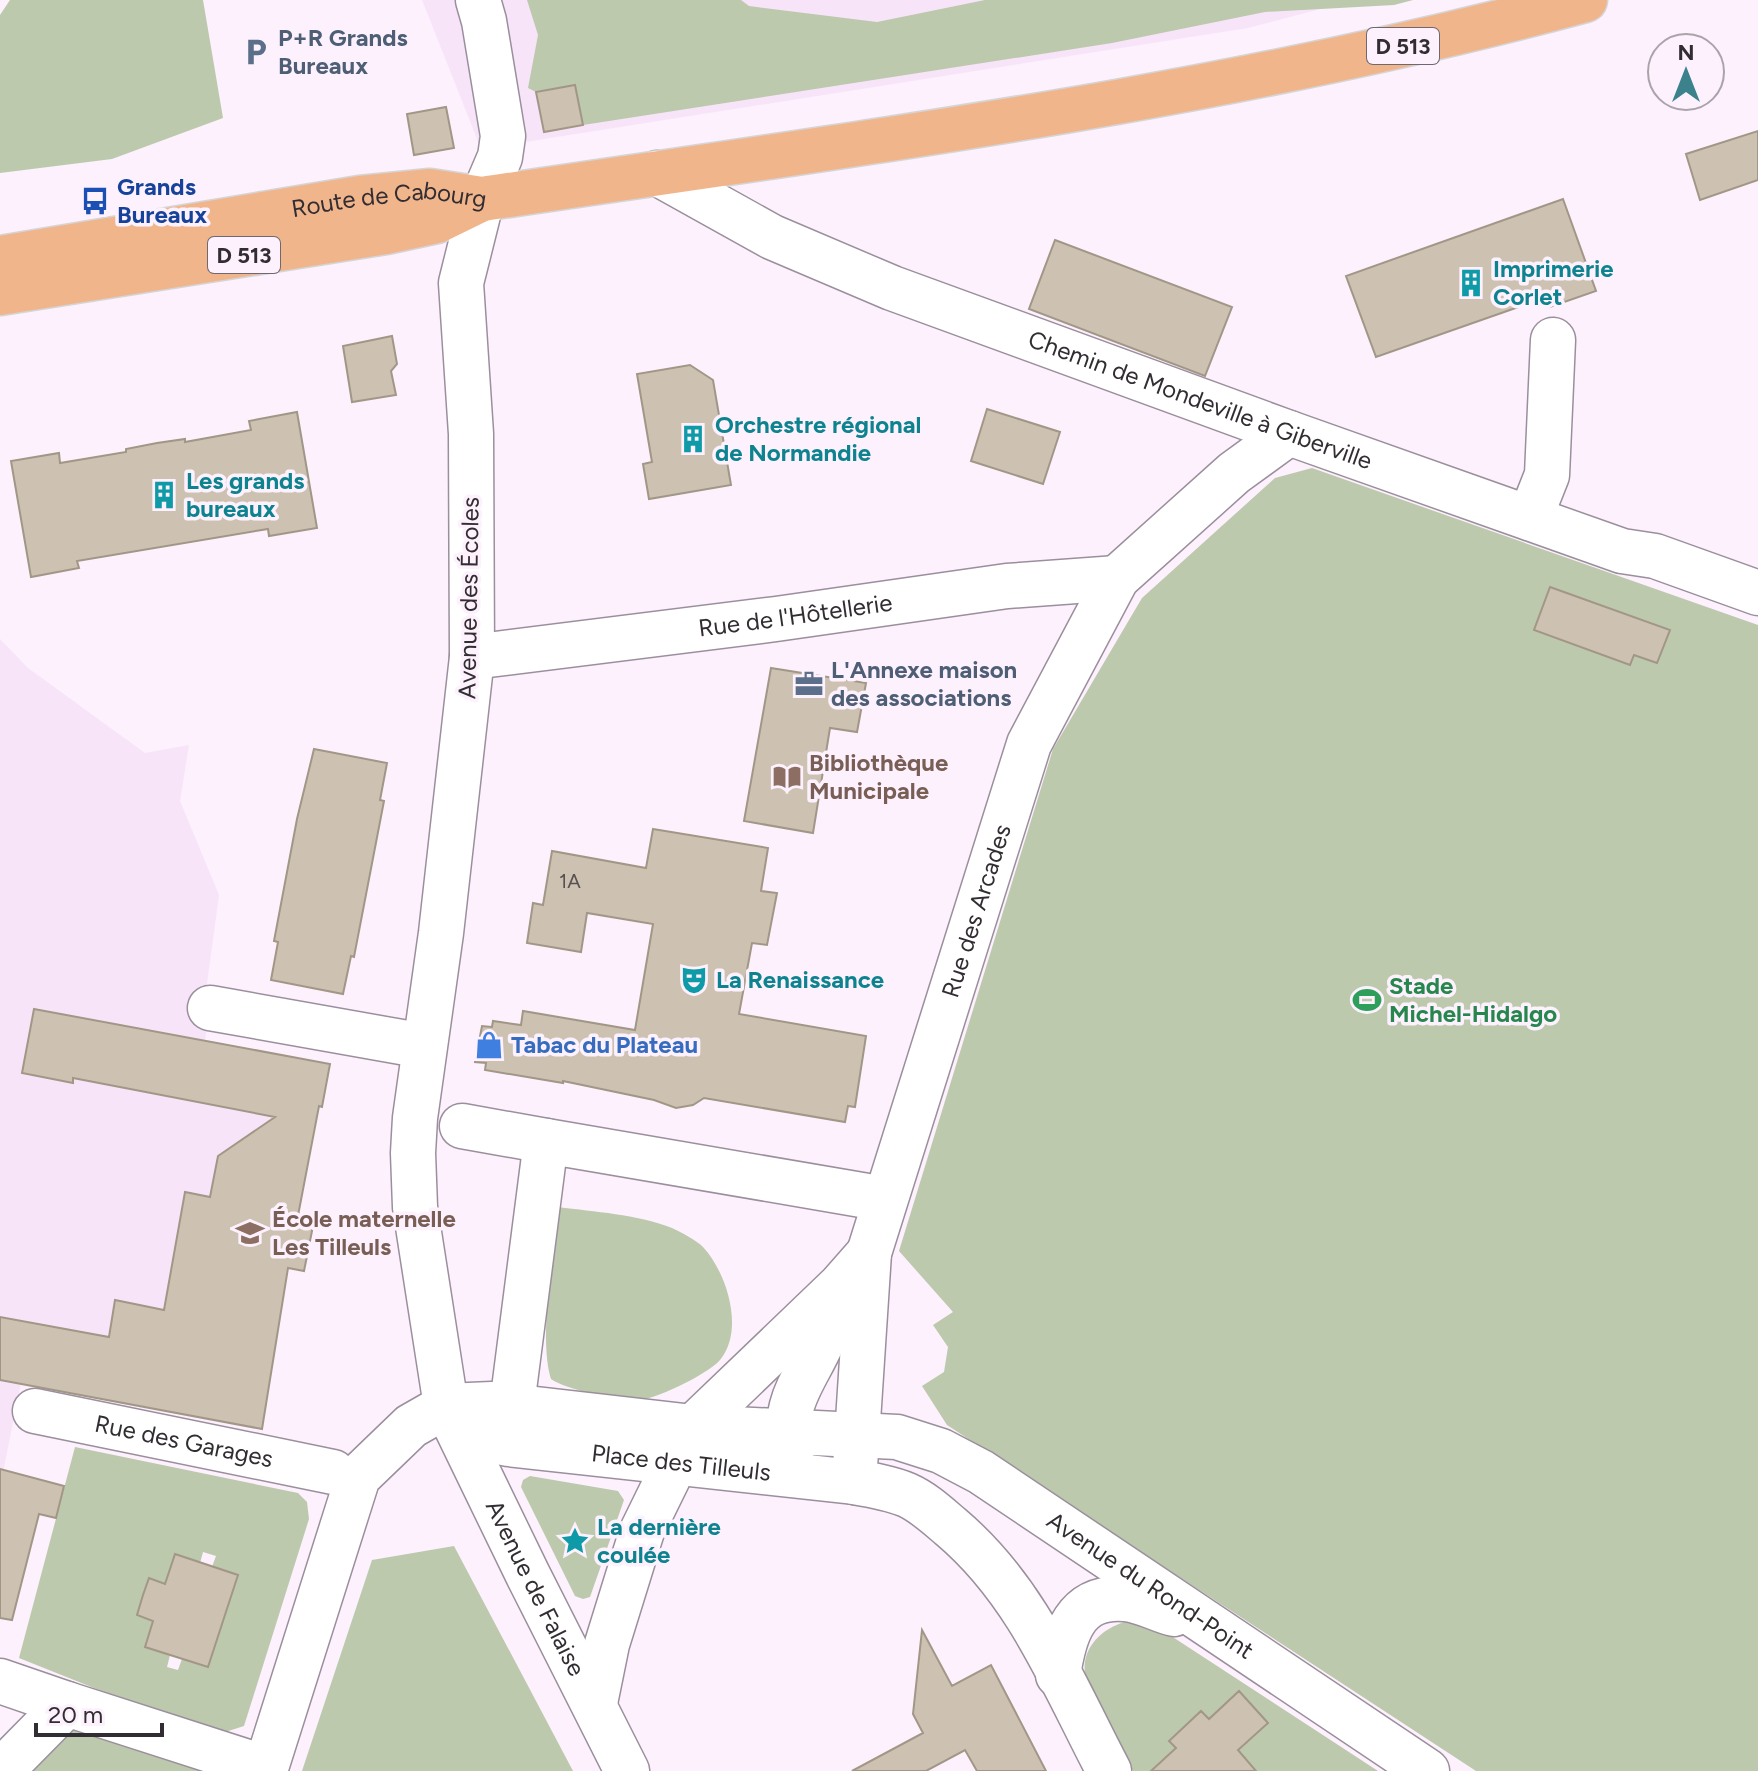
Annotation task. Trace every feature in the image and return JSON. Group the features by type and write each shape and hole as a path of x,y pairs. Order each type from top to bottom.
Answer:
{"main road":[{"name":"D 513","path":"482,199 1096,107 1219,85 1385,50 1585,0"},
{"name":"Route de Cabourg","path":"0,258 360,198 430,191 482,199"},
{"name":"Route de Cabourg","path":"0,293 386,232 437,221 482,199"}],"street":[{"name":"Avenue des Écoles","path":"453,1420 415,1207 413,1153 424,1046 443,922 472,657 471,434 461,283 482,199 500,157 503,136 478,0"},
{"name":"Chemin de Mondeville à Giberville","path":"657,173 772,237 892,288 1622,551 1655,556 1758,593"},
{"path":"1530,518 1547,475 1553,340"},
{"name":"Rue des Arcades","path":"854,1482 869,1253 1029,744 1117,578 1234,473 1275,428"},
{"name":"Rue de l'Hôtellerie","path":"472,657 1007,586 1117,578"},
{"path":"210,1008 424,1046"},
{"path":"462,1126 885,1199"},
{"path":"510,1425 546,1141"},
{"path":"595,1703 607,1644 642,1531 684,1445 869,1253"},
{"path":"795,1475 787,1430 793,1396 825,1337 840,1286"},
{"name":"Rue des Garages","path":"35,1411 333,1472"},
{"path":"0,1681 266,1770 358,1477 411,1426 453,1420"},
{"name":"Place des Tilleuls","path":"453,1420 684,1445 795,1475 883,1487 909,1496 969,1542 1005,1582 1029,1617 1109,1771"},
{"name":"Avenue de Falaise","path":"453,1420 627,1771"},
{"name":"Place des Tilleuls","path":"684,1445 787,1430 858,1434"},
{"name":"Avenue du Rond-Point","path":"858,1434 919,1442 981,1472 1427,1771"},
{"path":"1058,1675 1070,1626 1083,1610 1103,1602 1125,1599 1200,1620"},
{"path":"1,1771 67,1704"}],"shaded area":[{"path":"422,0 1354,0 1248,28 481,149"},
{"path":"0,639 28,668 145,753 189,745 180,801 219,895 206,991 212,993 205,1040 330,1064 322,1107 318,1106 297,1225 312,1228 304,1271 288,1268 262,1429 21,1383 0,1487"}],"green space":[{"path":"10,0 203,0 223,118 112,159 0,173 0,15"},
{"path":"527,0 741,0 749,6 877,22 985,0 1413,0 1394,5 1265,12 1112,43 583,125 575,85 536,92 528,88 538,35"},
{"name":"Stade Michel-Hidalgo","path":"1312,468 1758,625 1758,1771 1476,1771 947,1425 922,1386 944,1372 948,1347 933,1325 953,1312 899,1251 1053,749 1142,598 1275,478"},
{"path":"558,1207 658,1223 684,1234 703,1247 719,1271 730,1302 731,1333 720,1360 691,1380 641,1400 590,1393 551,1379 547,1361 546,1318"},
{"path":"75,1447 298,1493 307,1502 309,1519 244,1726 219,1734 204,1732 19,1658","holes":["203,1552 216,1556 212,1567 216,1643 208,1667 182,1659 178,1670 167,1667 170,1655 145,1647 153,1621 137,1615 149,1578 165,1584 175,1554 200,1563"]},
{"path":"530,1476 618,1491 624,1500 590,1597 583,1599 575,1596 521,1487 523,1480"},
{"path":"454,1546 573,1771 302,1771 372,1560"},
{"path":"1129,1621 1165,1632 1378,1771 1256,1771 1238,1750 1268,1723 1239,1692 1209,1719 1201,1711 1169,1740 1176,1748 1151,1771 1133,1771 1098,1708 1085,1674 1087,1655 1096,1639 1111,1627"},
{"path":"81,1728 215,1771 22,1771 69,1730"}],"building":[{"path":"575,85 583,125 544,132 536,92"},
{"path":"446,107 454,148 414,155 407,114"},
{"path":"1758,131 1758,180 1700,200 1686,154"},
{"name":"Imprimerie Corlet","path":"1563,199 1596,291 1550,307 1547,297 1376,357 1346,276"},
{"path":"1055,240 1232,307 1205,376 1029,309"},
{"path":"392,336 397,364 391,371 396,395 352,402 343,346"},
{"name":"Orchestre régional de Normandie","path":"690,365 713,380 731,485 649,499 643,464 652,462 637,374"},
{"path":"987,409 1060,432 1043,484 971,461"},
{"name":"Les grands bureaux","path":"297,412 317,528 269,536 268,529 77,561 79,568 31,577 11,461 59,453 60,463 126,452 126,449 157,443 185,439 185,442 251,430 249,421"},
{"path":"1550,587 1670,630 1657,663 1634,655 1630,665 1534,630"},
{"name":"Bibliothèque Municipale","path":"771,668 866,683 857,732 830,728 813,833 744,821"},
{"path":"314,749 387,763 380,800 384,801 354,957 351,956 343,994 271,980 278,942 274,941"},
{"name":"La Renaissance","path":"653,829 768,848 761,891 777,893 767,945 752,943 739,1014 866,1036 855,1107 848,1106 845,1122 704,1098 693,1105 676,1108 654,1100 563,1081 485,1070 486,1063 475,1062 482,1026 492,1027 493,1021 521,1025 523,1011 635,1030 653,924 587,913 581,952 527,943 533,903 543,905 552,851 646,868"},
{"path":"34,1009 330,1064 296,1226 313,1226 304,1271 288,1268 262,1429 0,1380 0,1317 109,1337 115,1300 164,1310 185,1192 210,1197 218,1156 275,1117 73,1078 73,1083 22,1073"},
{"path":"0,1469 64,1486 56,1518 39,1514 12,1620 0,1618"},
{"path":"175,1554 238,1575 208,1667 145,1647 153,1621 137,1615 143,1595 149,1578 165,1584"},
{"path":"922,1630 952,1686 991,1665 1046,1771 977,1771 965,1750 926,1771 852,1771 923,1733 913,1714"},
{"path":"1239,1691 1268,1723 1238,1750 1256,1771 1151,1771 1176,1748 1169,1741 1201,1711 1209,1719"}],"place":[{"name":"P+R Grands Bureaux","path":"256,52"},
{"name":"Grands Bureaux","path":"95,201"},
{"name":"Imprimerie Corlet","path":"1471,283"},
{"name":"Orchestre régional de Normandie","path":"693,439"},
{"name":"Les grands bureaux","path":"164,495"},
{"name":"L'Annexe maison des associations","path":"809,684"},
{"name":"Bibliothèque Municipale","path":"787,777"},
{"name":"La Renaissance","path":"694,980"},
{"name":"Stade Michel-Hidalgo","path":"1367,1000"},
{"name":"Tabac du Plateau","path":"489,1045"},
{"name":"École maternelle Les Tilleuls","path":"250,1233"},
{"name":"La dernière coulée","path":"575,1541"}]}
